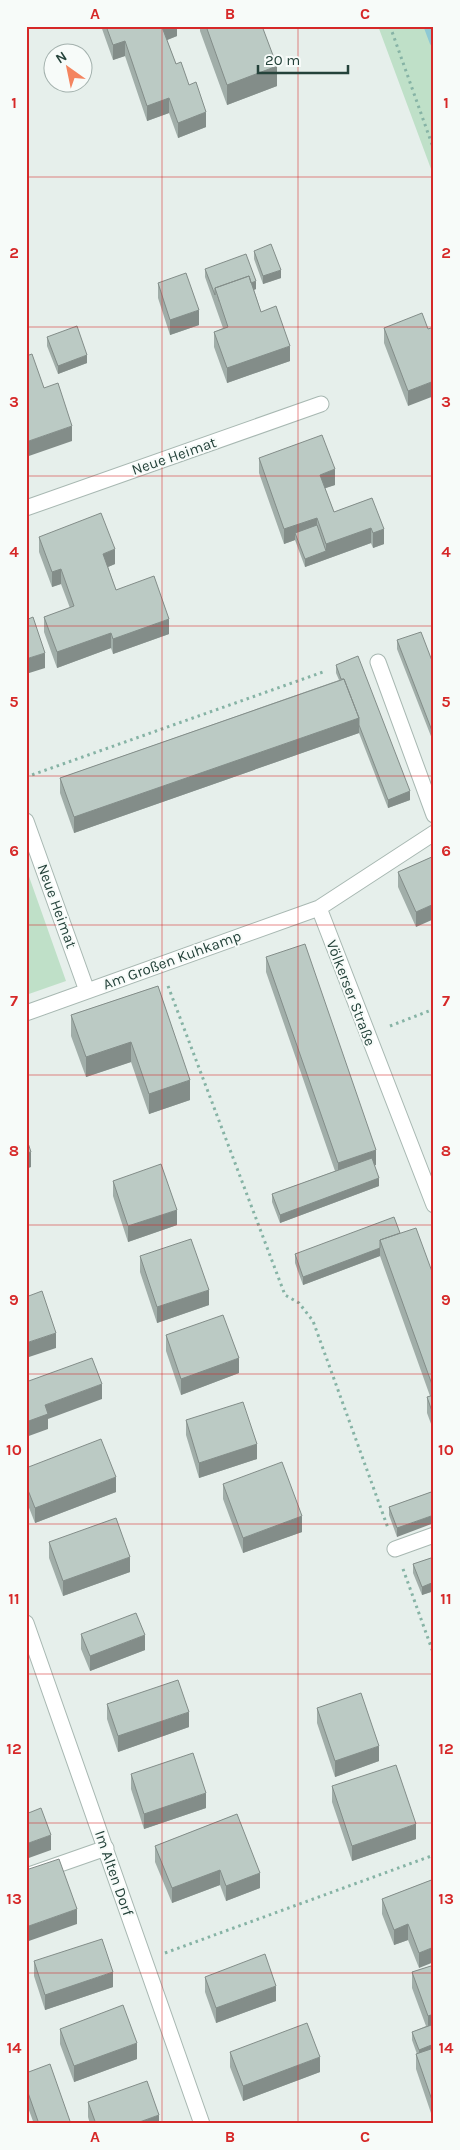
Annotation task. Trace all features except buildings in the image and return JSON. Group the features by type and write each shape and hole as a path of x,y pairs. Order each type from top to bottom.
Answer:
{"street":[{"name":"Neue Heimat","path":"26,508 321,404"},
{"path":"378,662 434,815"},
{"name":"Neue Heimat","path":"26,821 87,991"},
{"path":"319,908 434,833"},
{"name":"Am Großen Kuhkamp","path":"26,1014 319,908"},
{"name":"Völkerser Straße","path":"319,908 434,1205"},
{"path":"396,1549 434,1535"},
{"name":"Im Alten Dorf","path":"26,1623 202,2124"},
{"path":"26,1876 106,1848"}],"path":[{"path":"390,26 434,150"},
{"path":"26,777 324,672"},
{"path":"160,965 285,1295 299,1303 313,1320 434,1655"},
{"path":"368,1035 434,1010"},
{"path":"145,1960 434,1855"}],"green space":[{"path":"378,26 434,26 434,177"},
{"path":"26,868 66,981 26,995"}],"waterway":[{"path":"428,26 434,42"}]}
